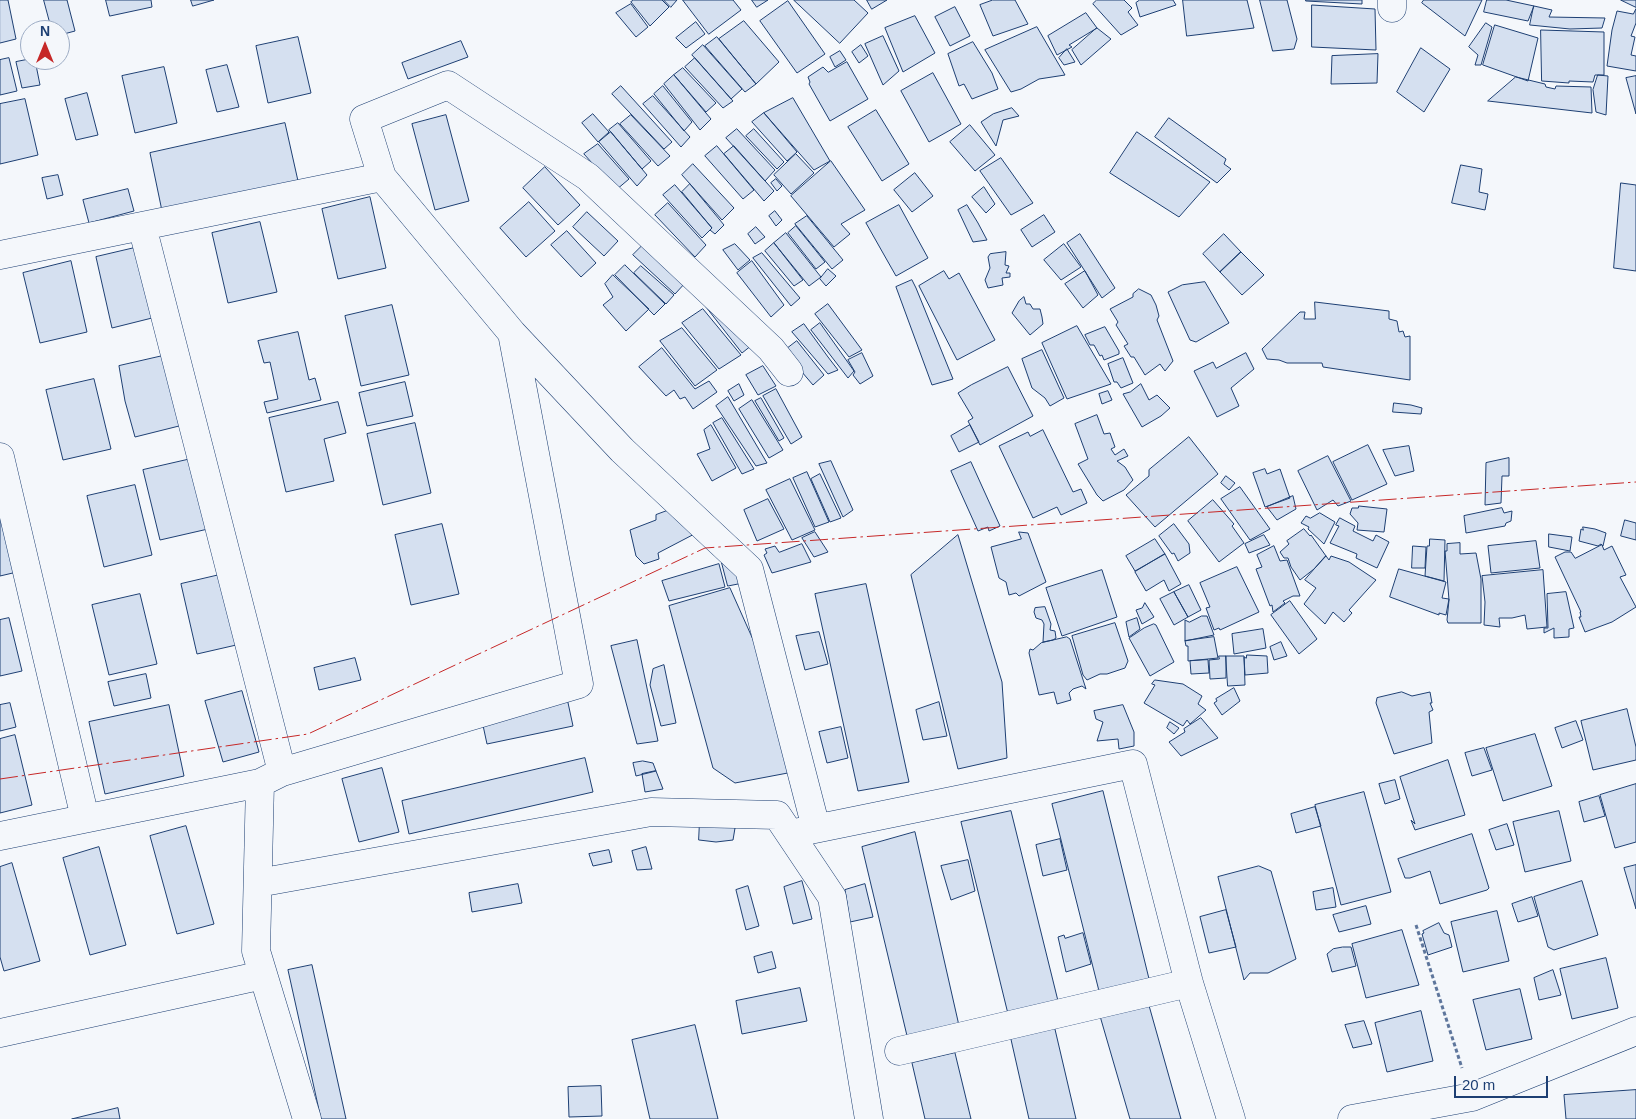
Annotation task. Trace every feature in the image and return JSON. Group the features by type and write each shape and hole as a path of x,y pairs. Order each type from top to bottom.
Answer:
{"street":[{"path":"789,372 771,349 588,177 448,85 364,119 382,177 512,333 622,450 749,569 803,831 832,897 869,1119"},
{"path":"0,256 382,177"},
{"path":"142,226 271,777 258,883 256,951 307,1119"},
{"path":"0,836 271,777 579,684 512,333"},
{"path":"0,457 85,818"},
{"path":"258,883 651,812 777,815 803,831 1133,764 1189,983 1231,1119"},
{"path":"0,1033 263,975"},
{"path":"899,1051 1189,983"},
{"path":"1352,1119 1472,1097 1636,1031"}],"path":[{"path":"1416,925 1472,1097"}],"building":[{"path":"0,0 8,0 16,39 0,43"},
{"path":"44,0 67,0 75,31 70,32 70,20 49,20"},
{"path":"106,0 151,0 152,7 110,16"},
{"path":"191,0 214,0 193,6"},
{"path":"634,0 662,0 669,7 650,26 631,2"},
{"path":"664,0 677,0 671,7"},
{"path":"683,0 733,0 741,10 709,34"},
{"path":"752,0 768,0 757,7"},
{"path":"794,0 854,0 868,13 840,43"},
{"path":"867,0 887,0 872,9"},
{"path":"993,0 1015,0 1028,24 993,36 980,5"},
{"path":"1097,0 1124,0 1132,8 1128,12 1138,25 1121,35 1093,4"},
{"path":"1140,0 1173,0 1176,5 1140,17 1136,3"},
{"path":"1183,0 1247,0 1254,28 1187,36"},
{"path":"1260,0 1287,0 1297,39 1294,49 1273,51"},
{"path":"1362,0 1362,4 1306,1"},
{"path":"1424,0 1482,0 1465,36 1422,3"},
{"path":"1487,0 1506,0 1534,6 1528,21 1484,12"},
{"path":"1621,0 1636,0 1636,7"},
{"path":"788,1 825,54 797,73 760,21"},
{"path":"631,4 648,27 636,37 616,13"},
{"path":"1312,5 1375,9 1376,50 1312,47"},
{"path":"1534,6 1552,10 1549,17 1605,18 1602,28 1570,29 1530,25"},
{"path":"955,7 970,36 950,46 935,17"},
{"path":"1636,9 1636,23 1631,36 1635,37 1631,55 1636,56 1636,71 1607,66 1612,30 1617,11 1633,14"},
{"path":"1086,13 1097,28 1069,45 1072,47 1057,55 1048,36"},
{"path":"915,16 935,53 903,72 885,28"},
{"path":"744,21 779,62 756,84 719,39"},
{"path":"696,22 705,34 686,48 676,38"},
{"path":"1486,23 1492,27 1481,65 1475,65 1478,55 1469,47"},
{"path":"1495,25 1538,38 1528,81 1483,65"},
{"path":"1037,27 1065,75 1039,79 1011,92 985,50"},
{"path":"1097,28 1111,39 1081,65 1072,50"},
{"path":"1541,30 1604,32 1604,75 1595,75 1593,82 1542,81"},
{"path":"883,36 899,71 883,85 865,44"},
{"path":"298,37 311,93 268,103 256,46"},
{"path":"717,37 756,84 745,92 705,46"},
{"path":"461,41 468,57 408,79 402,63"},
{"path":"973,42 992,73 998,89 972,99 964,84 959,86 948,54"},
{"path":"703,45 742,89 731,99 692,55"},
{"path":"861,45 868,56 859,63 852,52"},
{"path":"1421,48 1450,69 1424,112 1397,92"},
{"path":"1067,49 1075,62 1064,65 1059,58"},
{"path":"840,51 846,60 835,67 830,57"},
{"path":"1378,54 1377,83 1331,84 1332,56"},
{"path":"9,58 17,91 0,95 0,60"},
{"path":"695,58 733,101 723,108 685,67"},
{"path":"20,61 20,70 37,70 40,85 22,88 16,62"},
{"path":"847,62 868,99 830,121 809,84 808,77 823,67 828,72"},
{"path":"227,65 239,107 217,112 206,70"},
{"path":"164,67 177,123 135,133 122,76"},
{"path":"683,68 716,103 706,112 674,75"},
{"path":"933,73 961,124 929,142 901,91"},
{"path":"674,75 711,119 700,130 664,84"},
{"path":"1598,75 1608,76 1606,115 1596,112 1593,90"},
{"path":"1636,76 1636,114 1626,78"},
{"path":"1516,77 1545,84 1546,87 1555,89 1556,86 1591,87 1592,113 1488,101"},
{"path":"621,86 672,142 664,149 612,94"},
{"path":"663,86 692,122 684,131 654,94"},
{"path":"87,93 98,135 76,140 65,99"},
{"path":"653,96 690,137 681,147 643,104"},
{"path":"793,98 830,161 814,170 764,113"},
{"path":"25,99 38,155 0,164 0,104"},
{"path":"1012,108 1019,116 1003,120 996,146 981,122 993,114"},
{"path":"876,110 909,164 882,181 848,127"},
{"path":"764,113 797,152 787,161 752,122"},
{"path":"593,114 609,132 598,142 582,123"},
{"path":"446,115 469,201 435,210 412,124"},
{"path":"631,115 670,156 658,166 620,124"},
{"path":"1169,118 1226,159 1224,164 1231,169 1217,183 1155,137"},
{"path":"285,123 298,181 162,211 150,153"},
{"path":"618,123 651,161 642,169 609,130"},
{"path":"970,125 995,155 975,171 950,142"},
{"path":"737,129 775,170 765,181 726,138"},
{"path":"754,129 784,162 777,169 746,136"},
{"path":"611,132 647,175 637,186 599,142"},
{"path":"1137,132 1210,182 1179,217 1110,173"},
{"path":"598,144 629,179 616,190 584,154"},
{"path":"717,146 754,190 743,199 705,156"},
{"path":"734,146 774,191 764,201 724,154"},
{"path":"796,154 814,173 791,194 774,175"},
{"path":"1001,158 1033,203 1011,215 980,171"},
{"path":"831,161 865,210 841,224 850,234 834,247 791,196"},
{"path":"693,164 734,208 722,220 682,175"},
{"path":"1461,165 1482,169 1479,192 1488,194 1485,210 1452,203"},
{"path":"545,167 580,205 558,225 523,188"},
{"path":"915,173 933,196 912,212 894,190"},
{"path":"58,175 63,195 47,199 42,178"},
{"path":"776,179 782,186 777,191 771,183"},
{"path":"1621,183 1636,185 1636,271 1614,268"},
{"path":"690,184 724,225 715,234 682,192"},
{"path":"675,185 712,228 702,238 663,195"},
{"path":"984,187 995,204 986,213 972,197"},
{"path":"128,189 134,211 89,223 83,200"},
{"path":"370,197 386,268 338,279 322,209"},
{"path":"529,202 555,231 526,257 500,228"},
{"path":"668,203 706,245 695,257 655,215"},
{"path":"899,205 928,258 896,276 866,223"},
{"path":"967,205 987,240 973,242 958,210"},
{"path":"775,211 782,220 776,226 769,216"},
{"path":"587,212 618,241 604,256 573,227"},
{"path":"1044,215 1055,232 1032,247 1021,230"},
{"path":"807,216 843,260 832,269 795,224"},
{"path":"260,222 277,292 228,303 212,233"},
{"path":"796,226 825,262 816,269 788,233"},
{"path":"756,227 765,237 755,244 748,234"},
{"path":"567,231 596,263 581,277 551,245"},
{"path":"786,233 821,277 809,286 774,243"},
{"path":"1080,234 1115,288 1102,298 1067,243"},
{"path":"1224,234 1241,252 1220,272 1203,254"},
{"path":"645,243 686,282 675,294 633,255"},
{"path":"774,243 803,280 794,286 765,251"},
{"path":"735,244 750,260 738,270 723,250"},
{"path":"1064,244 1081,267 1061,280 1044,260"},
{"path":"143,246 160,316 112,328 96,257"},
{"path":"1006,252 1005,265 1009,266 1006,273 1010,273 1010,277 1002,278 1003,285 988,288 985,280 990,268 988,257 990,254"},
{"path":"1241,252 1264,275 1242,295 1220,272"},
{"path":"762,253 800,298 791,306 753,258"},
{"path":"71,261 87,332 40,343 23,273"},
{"path":"752,261 784,305 771,317 737,273"},
{"path":"625,265 665,304 654,315 615,275"},
{"path":"641,266 674,295 666,304 634,273"},
{"path":"828,269 836,276 826,286 820,279"},
{"path":"944,271 949,279 959,273 995,340 957,360 919,286"},
{"path":"1085,271 1098,295 1083,308 1065,284"},
{"path":"613,275 649,309 626,331 603,305 613,297 605,284"},
{"path":"912,280 953,379 932,385 896,287"},
{"path":"1205,282 1229,323 1196,342 1190,340 1168,292 1182,285"},
{"path":"1139,289 1151,295 1156,305 1159,316 1157,320 1173,361 1165,371 1160,364 1145,375 1134,357 1131,357 1124,346 1128,344 1116,325 1118,322 1110,309 1133,297 1133,294"},
{"path":"1024,297 1026,304 1030,304 1033,309 1040,309 1042,317 1043,324 1030,335 1012,313 1019,301"},
{"path":"717,300 752,345 742,353 706,307"},
{"path":"1315,302 1389,311 1389,319 1397,321 1399,332 1403,331 1405,337 1410,336 1410,380 1323,367 1322,363 1287,363 1267,359 1262,349 1300,312 1305,312 1304,319 1315,319"},
{"path":"828,304 862,350 849,357 815,314"},
{"path":"392,305 409,375 361,386 345,316"},
{"path":"703,309 741,355 719,369 682,323"},
{"path":"820,323 854,371 848,378 811,330"},
{"path":"804,324 838,370 828,374 792,332"},
{"path":"1077,326 1111,384 1067,399 1042,343"},
{"path":"1105,327 1119,354 1104,360 1094,345 1090,345 1085,335"},
{"path":"682,328 717,370 695,386 660,341"},
{"path":"298,332 309,380 315,378 321,400 267,413 264,402 278,399 270,362 264,363 258,341"},
{"path":"797,341 824,375 813,385 784,351"},
{"path":"662,348 695,389 709,381 717,392 693,409 685,397 680,399 674,390 666,396 639,367"},
{"path":"1042,350 1064,398 1050,406 1045,398 1032,388 1022,359"},
{"path":"862,353 873,376 860,384 853,375 855,372 848,360"},
{"path":"1246,353 1254,369 1231,388 1239,406 1217,417 1194,371 1213,362 1216,368"},
{"path":"167,355 183,425 135,437 125,401 119,366"},
{"path":"1123,358 1133,383 1121,388 1117,382 1114,382 1108,364"},
{"path":"763,366 776,386 758,395 746,375"},
{"path":"1008,367 1033,416 980,445 968,421 973,418 958,393"},
{"path":"94,379 111,449 63,460 46,390"},
{"path":"405,382 413,416 367,426 359,393"},
{"path":"739,384 744,395 734,401 728,391"},
{"path":"1141,384 1149,400 1157,395 1170,408 1161,416 1142,427 1123,394 1130,392"},
{"path":"776,389 802,437 791,444 763,396"},
{"path":"1108,391 1112,400 1102,404 1099,394"},
{"path":"728,397 767,463 756,466 716,406"},
{"path":"761,398 784,438 779,441 755,401"},
{"path":"752,400 783,450 769,458 739,409"},
{"path":"338,402 346,433 324,439 334,481 286,492 269,418"},
{"path":"1394,403 1422,408 1421,414 1393,412"},
{"path":"1097,415 1104,434 1110,433 1115,447 1111,449 1115,455 1124,449 1128,456 1117,461 1125,467 1133,480 1124,490 1103,501 1097,495 1078,464 1088,459 1075,424"},
{"path":"722,418 754,469 742,474 713,423"},
{"path":"415,423 431,493 383,505 367,434"},
{"path":"711,425 736,468 712,481 697,454 710,449 704,430"},
{"path":"970,425 979,442 959,452 951,436"},
{"path":"1043,430 1073,492 1081,489 1087,503 1061,515 1057,507 1033,518 999,446 1028,432 1030,436"},
{"path":"1189,437 1218,474 1155,527 1126,495 1149,476 1149,470"},
{"path":"1368,445 1387,484 1352,500 1333,462"},
{"path":"1409,446 1414,471 1395,476 1383,450"},
{"path":"1328,456 1351,501 1338,506 1333,500 1317,510 1298,471"},
{"path":"1509,458 1509,476 1502,476 1501,503 1485,505 1486,463"},
{"path":"191,459 208,529 160,540 143,470"},
{"path":"831,461 853,510 843,517 819,464"},
{"path":"971,462 1000,526 989,531 988,527 978,531 951,471"},
{"path":"1265,469 1267,474 1280,469 1290,498 1265,507 1253,473"},
{"path":"807,472 829,522 815,527 793,478"},
{"path":"820,474 841,518 830,522 811,479"},
{"path":"1226,476 1235,483 1229,490 1221,483"},
{"path":"790,479 815,530 792,540 766,490"},
{"path":"135,485 152,555 104,567 87,496"},
{"path":"1240,487 1270,529 1250,540 1221,499"},
{"path":"1293,496 1296,509 1277,520 1267,507"},
{"path":"768,499 784,529 757,541 744,510"},
{"path":"1213,500 1234,524 1232,526 1244,543 1219,562 1188,521"},
{"path":"1359,506 1387,509 1384,532 1357,530 1358,523 1350,514 1352,508 1358,508"},
{"path":"1502,508 1504,513 1512,511 1511,521 1506,523 1505,526 1466,533 1464,516"},
{"path":"672,509 702,530 658,553 659,559 644,564 636,556 630,530 656,520 656,515"},
{"path":"1320,513 1335,522 1324,544 1308,529 1309,527 1301,523 1306,516 1310,518"},
{"path":"1340,518 1355,526 1353,531 1373,541 1376,535 1389,542 1377,568 1356,558 1357,554 1330,543 1339,526 1336,525"},
{"path":"4,519 17,572 0,576 0,520"},
{"path":"1625,520 1636,523 1636,540 1621,536"},
{"path":"442,524 459,594 411,605 395,535"},
{"path":"1174,524 1189,544 1190,553 1178,561 1174,553 1172,554 1159,536"},
{"path":"1583,527 1606,533 1603,546 1601,544 1598,546 1579,541"},
{"path":"1304,529 1311,535 1326,556 1300,580 1291,567 1288,558 1284,558 1280,552 1289,544 1287,541"},
{"path":"815,532 828,552 814,557 802,538"},
{"path":"1019,532 1028,533 1046,582 1019,596 1016,593 1009,595 1006,582 999,578 991,547 1021,539"},
{"path":"1549,534 1572,537 1570,551 1549,547"},
{"path":"958,535 1002,682 1007,758 958,769 911,575"},
{"path":"1264,535 1270,545 1249,553 1245,544"},
{"path":"1155,539 1165,554 1135,571 1126,556"},
{"path":"1430,539 1445,540 1444,581 1425,576 1427,546 1429,546"},
{"path":"1536,541 1540,568 1491,573 1488,546"},
{"path":"1460,543 1460,554 1476,553 1481,579 1481,623 1448,623 1447,620 1449,600 1445,551 1447,551 1447,544"},
{"path":"802,544 811,562 772,573 764,555 767,553 765,549 775,546 779,552"},
{"path":"1602,545 1604,550 1612,546 1626,575 1620,577 1636,607 1612,622 1585,632 1579,617 1581,617 1581,612 1555,557 1565,552 1571,552 1575,558"},
{"path":"1274,546 1280,561 1287,560 1300,596 1293,596 1283,601 1285,603 1273,612 1272,605 1270,606 1256,569 1262,567 1257,555"},
{"path":"1413,546 1426,547 1425,568 1412,568"},
{"path":"1165,554 1181,584 1169,591 1164,580 1146,591 1135,572"},
{"path":"1326,556 1329,560 1331,556 1349,562 1376,580 1349,610 1352,613 1344,622 1333,612 1325,624 1304,604 1316,588 1305,580"},
{"path":"722,563 737,563 743,583 728,586"},
{"path":"719,564 725,587 669,601 662,581"},
{"path":"1237,567 1259,612 1220,630 1219,628 1214,630 1206,608 1210,607 1200,583"},
{"path":"1399,569 1446,582 1442,598 1449,599 1446,615 1439,613 1439,615 1390,597"},
{"path":"1102,570 1117,617 1062,636 1046,588"},
{"path":"1543,570 1547,627 1527,629 1525,615 1499,618 1500,627 1484,625 1485,602 1482,576"},
{"path":"228,573 245,643 197,654 181,584"},
{"path":"866,584 909,782 858,791 815,594"},
{"path":"1189,585 1201,610 1188,617 1174,592"},
{"path":"730,588 755,644 793,772 735,783 713,768 669,606"},
{"path":"1174,592 1188,617 1174,625 1160,599"},
{"path":"1566,592 1574,628 1569,629 1569,637 1554,638 1554,628 1544,633 1544,628 1548,628 1547,594"},
{"path":"140,594 157,664 109,675 92,605"},
{"path":"1290,601 1317,639 1299,654 1271,615"},
{"path":"1145,603 1154,617 1142,624 1136,610 1142,608"},
{"path":"1045,607 1051,624 1050,630 1055,631 1056,638 1043,642 1044,624 1042,620 1036,618 1034,612 1035,608"},
{"path":"1202,616 1207,616 1214,635 1185,641 1185,620 1189,622"},
{"path":"9,618 22,671 0,676 0,620"},
{"path":"1137,618 1140,629 1129,637 1126,622"},
{"path":"1115,623 1128,661 1125,668 1107,674 1100,674 1087,680 1083,675 1072,636"},
{"path":"1154,624 1174,662 1150,676 1129,638"},
{"path":"1263,629 1266,648 1234,654 1232,634"},
{"path":"819,632 828,664 805,670 796,636"},
{"path":"1067,637 1070,639 1086,689 1082,686 1073,689 1069,693 1071,700 1057,704 1054,692 1039,695 1029,653 1030,649 1033,650 1041,643"},
{"path":"1214,637 1218,658 1188,661 1188,646 1186,646 1185,641"},
{"path":"637,640 658,741 637,744 611,646"},
{"path":"1281,642 1287,656 1274,660 1270,647"},
{"path":"1247,655 1267,656 1268,673 1245,675 1244,657 1246,658"},
{"path":"1219,656 1226,656 1226,678 1210,679 1209,660 1219,659"},
{"path":"1226,656 1244,656 1245,685 1228,686"},
{"path":"355,658 361,680 319,690 314,668"},
{"path":"1208,660 1209,673 1191,674 1190,661"},
{"path":"664,665 676,723 661,726 650,685 653,669"},
{"path":"146,674 151,698 114,706 108,682"},
{"path":"1155,680 1183,684 1202,696 1198,704 1206,710 1190,724 1187,720 1183,726 1144,703 1155,685 1152,684"},
{"path":"1234,688 1240,701 1222,715 1214,703 1217,701 1216,699"},
{"path":"242,691 259,752 223,762 205,701"},
{"path":"1402,692 1412,696 1430,692 1432,703 1430,703 1433,710 1429,712 1432,743 1394,754 1376,703 1377,698"},
{"path":"567,698 573,726 487,744 481,716"},
{"path":"939,702 947,736 923,740 916,710"},
{"path":"10,703 16,727 0,731 0,705"},
{"path":"169,705 184,776 105,794 89,722"},
{"path":"1123,705 1134,732 1134,746 1119,749 1118,739 1097,741 1103,722 1096,719 1094,711"},
{"path":"1627,709 1636,747 1636,760 1593,770 1581,721"},
{"path":"1201,718 1218,738 1181,756 1169,742 1185,732 1184,729"},
{"path":"1576,721 1583,740 1562,748 1555,728"},
{"path":"1170,722 1179,728 1174,734 1167,728"},
{"path":"841,727 848,758 827,763 819,732"},
{"path":"1535,734 1552,786 1503,801 1486,748"},
{"path":"15,735 32,805 0,813 0,739"},
{"path":"1484,748 1492,770 1472,776 1465,753"},
{"path":"585,758 593,792 409,834 402,801"},
{"path":"1448,760 1465,815 1415,830 1411,820 1415,824 1400,777"},
{"path":"643,761 653,763 656,771 636,776 633,763"},
{"path":"382,768 399,832 359,842 342,779"},
{"path":"656,771 663,789 645,792 642,774"},
{"path":"1395,780 1400,799 1385,804 1379,784"},
{"path":"1636,784 1636,842 1615,848 1600,795"},
{"path":"1103,791 1151,987 1101,999 1052,804"},
{"path":"1364,792 1391,892 1341,905 1315,805"},
{"path":"1599,796 1605,816 1584,822 1579,802"},
{"path":"1315,807 1321,826 1296,833 1291,814"},
{"path":"1011,811 1059,1005 1009,1018 961,822"},
{"path":"1559,811 1571,861 1525,872 1513,822"},
{"path":"700,820 736,822 733,840 716,842 699,840"},
{"path":"1507,824 1514,845 1496,850 1489,830"},
{"path":"186,826 214,924 177,934 150,836"},
{"path":"915,832 960,1030 908,1040 862,847"},
{"path":"1472,834 1489,888 1487,890 1440,904 1430,871 1405,878 1398,859"},
{"path":"1060,839 1067,870 1043,876 1036,845"},
{"path":"99,847 126,945 90,955 63,858"},
{"path":"646,847 652,869 637,870 632,851"},
{"path":"609,850 612,862 593,866 589,854"},
{"path":"968,860 975,891 951,900 941,866"},
{"path":"12,863 40,961 4,971 0,957 0,867"},
{"path":"1636,865 1636,909 1624,868"},
{"path":"1259,866 1271,871 1296,959 1268,973 1250,973 1244,980 1218,877"},
{"path":"802,881 812,919 793,924 784,887"},
{"path":"1582,881 1598,935 1554,950 1548,947 1534,897"},
{"path":"518,884 522,903 472,912 469,893"},
{"path":"865,884 873,917 850,922 845,890"},
{"path":"748,886 759,926 746,930 736,890"},
{"path":"1333,888 1336,907 1316,910 1313,892"},
{"path":"1532,897 1538,916 1518,922 1512,904"},
{"path":"1366,906 1371,924 1339,932 1333,915"},
{"path":"1226,910 1236,947 1209,953 1200,917"},
{"path":"1497,911 1509,961 1463,972 1451,922"},
{"path":"1439,923 1444,933 1449,935 1452,947 1428,955 1422,934 1424,933 1423,931"},
{"path":"1402,930 1419,985 1366,998 1352,944"},
{"path":"1083,933 1091,964 1066,972 1058,937 1064,935 1065,938"},
{"path":"1351,947 1356,966 1332,972 1327,954 1333,949"},
{"path":"772,952 776,968 758,973 754,957"},
{"path":"1606,958 1618,1008 1572,1019 1560,969"},
{"path":"312,965 346,1119 321,1119 288,970"},
{"path":"1553,970 1561,995 1539,1000 1534,978"},
{"path":"800,988 807,1021 742,1034 736,1001"},
{"path":"1520,989 1532,1039 1486,1050 1473,1000"},
{"path":"1148,1002 1181,1119 1130,1119 1100,1016"},
{"path":"1421,1011 1433,1061 1387,1072 1375,1023"},
{"path":"1364,1021 1372,1044 1353,1048 1345,1025"},
{"path":"695,1025 718,1119 650,1119 632,1040"},
{"path":"1054,1025 1076,1119 1029,1119 1010,1035"},
{"path":"955,1053 971,1119 925,1119 912,1063"},
{"path":"601,1086 602,1116 569,1117 568,1087"},
{"path":"1636,1090 1636,1119 1566,1119 1564,1095"},
{"path":"118,1108 120,1119 72,1119"}],"power":[{"path":"0,779 308,734 705,548 1636,482"}]}
